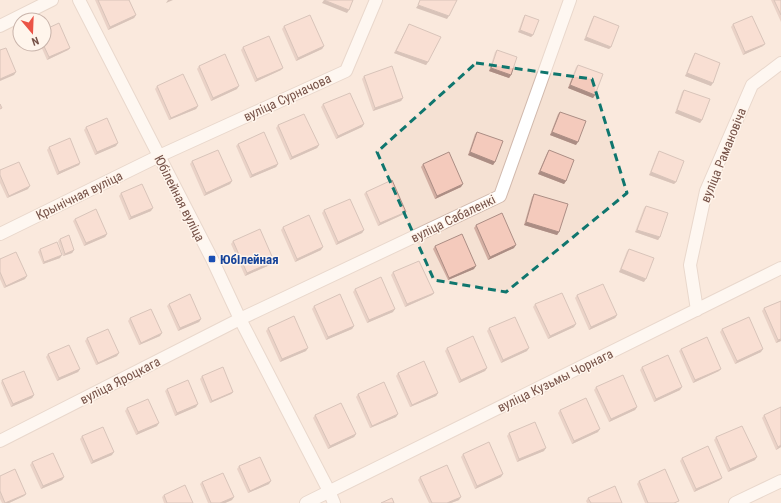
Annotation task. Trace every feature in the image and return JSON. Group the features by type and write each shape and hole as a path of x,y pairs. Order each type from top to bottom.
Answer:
{"street":[{"path":"0,26 52,0"},
{"name":"Юбілейная вуліца","path":"79,0 212,259 240,319 334,503"},
{"name":"вуліца Сурначова","path":"159,156 346,71 376,0"},
{"name":"вуліца Сабаленкі","path":"240,319 500,196 570,0"},
{"name":"вуліца Рамановіча","path":"696,310 690,265 706,191 752,85 781,63"},
{"name":"Крынічная вуліца","path":"0,234 159,156"},
{"name":"вуліца Кузьмы Чорнага","path":"306,503 781,268"},
{"name":"вуліца Яроцкага","path":"0,441 240,319"},
{"path":"735,503 781,481"}],"highlighted area":[{"path":"476,63 592,79 627,193 506,292 434,280 377,152"}],"shaded area":[{"path":"0,0 781,0 781,503 0,503"}],"building":[{"path":"98,0 129,0 136,15 110,27"},
{"path":"324,0 353,0 349,10"},
{"path":"420,0 457,0 449,16 418,5"},
{"path":"774,0 781,0 781,15"},
{"path":"310,15 324,46 298,58 284,26"},
{"path":"525,15 539,20 533,35 520,30"},
{"path":"594,16 619,26 611,47 586,37"},
{"path":"752,16 765,44 745,52 733,24"},
{"path":"59,23 70,48 49,57 47,52 52,52 52,26"},
{"path":"409,24 441,37 428,62 396,51"},
{"path":"269,36 283,68 257,79 243,47"},
{"path":"6,48 16,72 0,79 0,50"},
{"path":"497,50 517,57 511,75 491,68"},
{"path":"695,53 720,63 713,83 687,73"},
{"path":"225,54 239,86 213,98 199,66"},
{"path":"578,65 603,74 595,95 570,85"},
{"path":"392,66 403,98 375,108 364,76"},
{"path":"183,74 198,106 171,118 157,86"},
{"path":"684,90 710,99 702,120 677,110"},
{"path":"350,93 364,124 338,136 323,104"},
{"path":"560,112 586,121 578,142 552,132"},
{"path":"304,114 319,145 292,157 278,125"},
{"path":"107,118 118,143 97,152 86,127"},
{"path":"264,132 278,164 252,175 238,144"},
{"path":"477,132 503,141 495,162 470,152"},
{"path":"70,138 80,163 59,172 49,147"},
{"path":"218,150 232,181 206,193 192,161"},
{"path":"549,150 574,160 566,181 540,171"},
{"path":"659,151 684,161 676,182 651,172"},
{"path":"449,152 463,184 437,196 423,164"},
{"path":"19,162 30,186 9,196 0,175 0,170"},
{"path":"392,180 406,212 380,223 366,192"},
{"path":"142,184 153,208 131,217 121,193"},
{"path":"534,194 568,204 559,232 526,222"},
{"path":"350,199 364,230 338,242 324,210"},
{"path":"646,206 668,213 660,237 637,230"},
{"path":"96,209 107,234 86,243 75,219"},
{"path":"502,213 516,245 490,257 476,225"},
{"path":"309,215 323,247 297,259 283,227"},
{"path":"260,229 274,261 247,273 233,241"},
{"path":"462,234 476,266 449,278 435,246"},
{"path":"69,235 74,250 65,254 60,239"},
{"path":"57,242 62,255 44,262 40,249"},
{"path":"629,249 654,258 646,279 621,269"},
{"path":"16,252 27,276 6,286 0,272 0,259"},
{"path":"419,261 434,293 407,304 393,272"},
{"path":"381,277 395,309 369,320 355,289"},
{"path":"603,284 617,315 591,327 577,295"},
{"path":"562,293 576,324 550,336 535,304"},
{"path":"190,294 201,319 180,328 169,304"},
{"path":"340,294 354,326 328,337 314,306"},
{"path":"781,301 781,339 778,340 764,308"},
{"path":"151,309 162,333 141,343 130,318"},
{"path":"294,316 308,348 282,359 268,328"},
{"path":"515,317 529,348 503,360 489,328"},
{"path":"749,317 763,349 737,361 722,329"},
{"path":"108,329 119,353 98,363 87,338"},
{"path":"473,336 487,368 461,380 447,348"},
{"path":"707,337 721,369 695,380 681,349"},
{"path":"69,345 80,369 59,378 48,354"},
{"path":"668,355 682,387 656,399 642,367"},
{"path":"424,361 438,393 412,405 398,373"},
{"path":"223,367 233,392 212,401 202,376"},
{"path":"24,371 34,395 13,404 2,380"},
{"path":"623,375 637,407 611,419 596,387"},
{"path":"188,380 198,404 177,413 167,389"},
{"path":"384,382 398,414 372,426 358,394"},
{"path":"586,398 600,429 574,441 560,410"},
{"path":"148,399 159,423 138,432 127,408"},
{"path":"341,403 356,434 330,446 315,415"},
{"path":"781,407 781,445 778,447 764,415"},
{"path":"535,422 546,448 519,459 509,433"},
{"path":"742,426 757,457 730,469 716,437"},
{"path":"103,427 114,452 93,461 82,436"},
{"path":"489,442 503,474 477,486 463,454"},
{"path":"708,446 722,478 696,489 682,458"},
{"path":"53,453 64,477 43,486 32,462"},
{"path":"260,457 271,481 250,491 239,466"},
{"path":"447,465 461,497 447,503 432,503 420,477"},
{"path":"15,469 26,494 5,503 0,491 0,476"},
{"path":"665,469 679,501 674,503 648,503 639,481"},
{"path":"223,473 234,497 220,503 211,503 202,482"},
{"path":"185,485 193,503 167,503 164,495"},
{"path":"615,486 622,503 591,503 588,498"},
{"path":"392,498 394,503 381,503"}],"place":[{"name":"Юбілейная","path":"212,259"}]}
